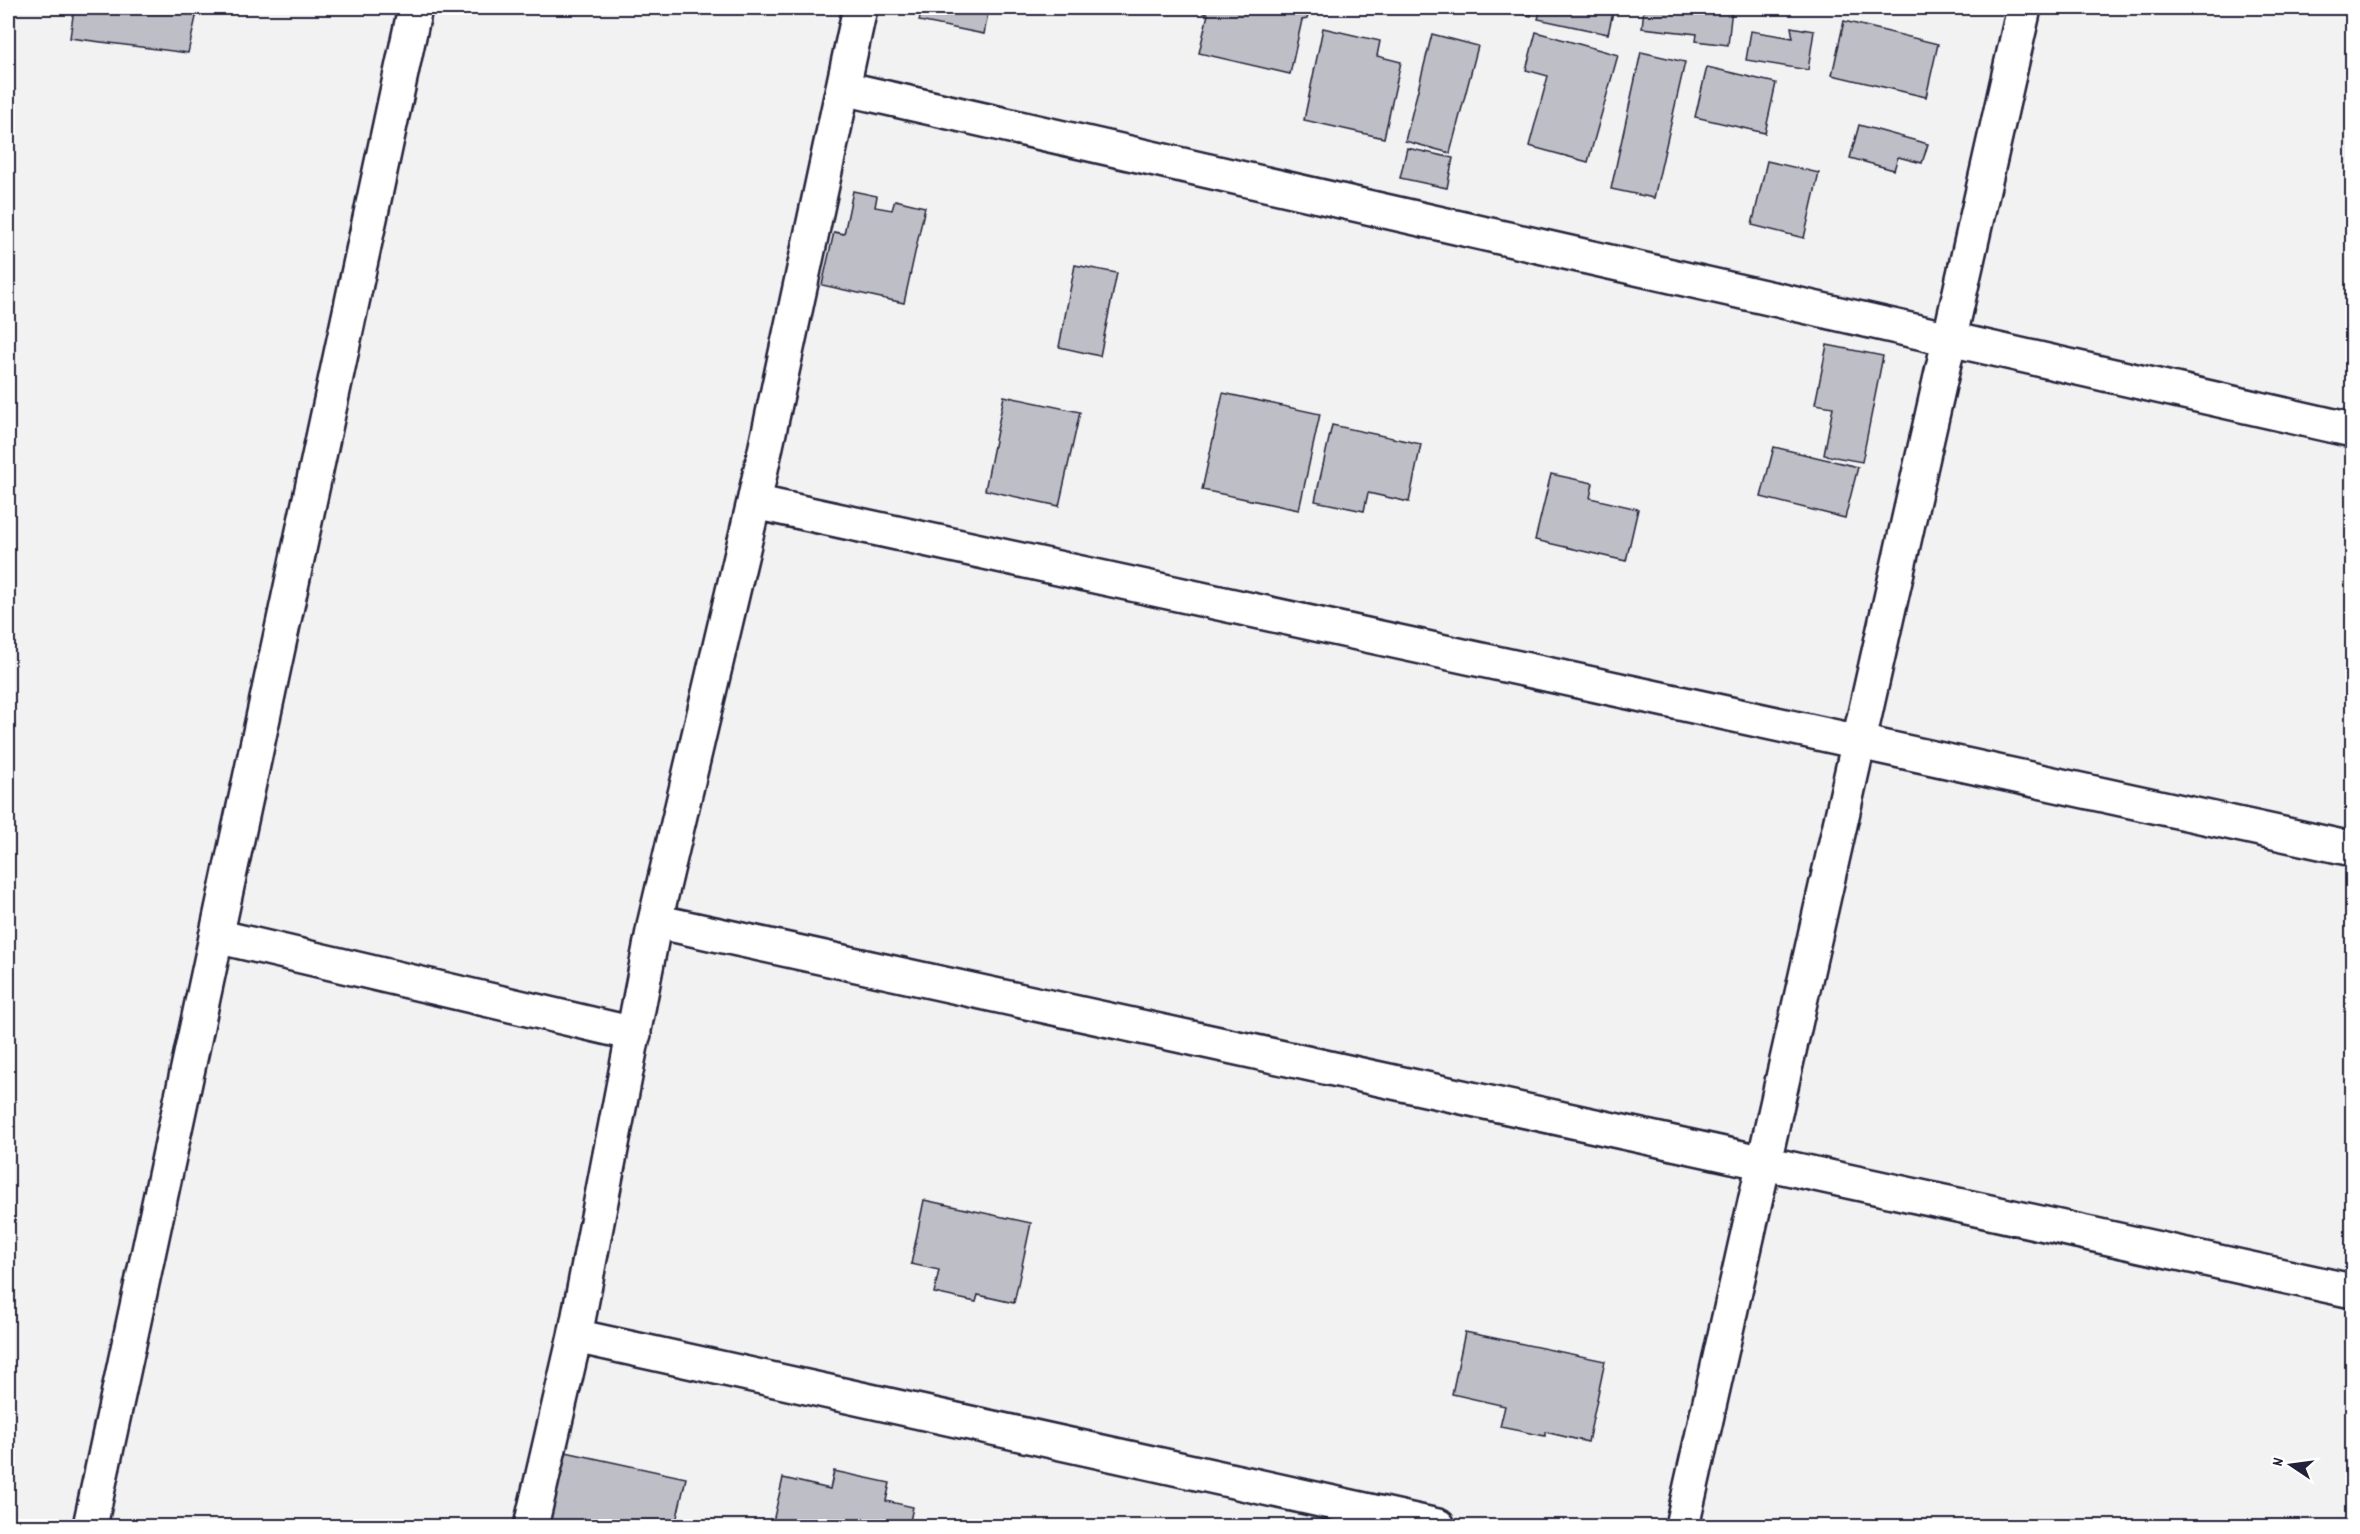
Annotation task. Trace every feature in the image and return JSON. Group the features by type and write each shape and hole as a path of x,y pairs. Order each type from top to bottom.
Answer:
{"street":[{"path":"90,1527 415,8"},
{"path":"531,1527 575,1336 655,921 754,502 860,8"},
{"path":"1682,1527 2024,8"},
{"path":"843,88 1430,219 1949,341 2352,430"},
{"path":"754,502 2352,849"},
{"path":"655,921 2352,1291"},
{"path":"216,936 634,1034"},
{"path":"575,1336 1438,1527"}],"building":[{"path":"74,8 198,8 188,53 70,38"},
{"path":"922,8 989,8 984,34 919,21"},
{"path":"1204,8 1310,8 1307,19 1302,20 1290,74 1199,53 1208,14 1203,13"},
{"path":"1492,8 1534,8 1531,16"},
{"path":"1541,8 1614,8 1608,34 1538,19"},
{"path":"1644,8 1732,8 1728,45 1696,41 1697,34 1642,28"},
{"path":"1844,21 1938,44 1926,97 1832,75"},
{"path":"1791,27 1814,31 1808,70 1746,60 1751,31 1793,38"},
{"path":"1323,28 1380,41 1377,56 1401,62 1384,138 1304,120"},
{"path":"1536,32 1618,55 1588,162 1529,146 1548,76 1526,70"},
{"path":"1432,34 1478,46 1450,153 1405,141"},
{"path":"1641,52 1685,62 1654,198 1611,189"},
{"path":"1707,67 1776,83 1765,133 1695,117"},
{"path":"1859,125 1928,144 1922,163 1898,157 1894,170 1850,158"},
{"path":"1407,148 1453,158 1447,188 1400,178"},
{"path":"1767,161 1819,173 1804,238 1752,225"},
{"path":"853,191 877,196 875,207 892,210 895,200 925,207 904,303 822,285 834,232 844,234"},
{"path":"1075,265 1117,273 1100,356 1059,347"},
{"path":"1827,345 1883,356 1862,462 1824,455 1833,407 1815,404"},
{"path":"1223,393 1320,414 1299,510 1202,490"},
{"path":"1004,396 1080,412 1059,506 985,490"},
{"path":"1332,425 1421,444 1409,502 1368,493 1364,511 1315,501"},
{"path":"1774,447 1858,467 1845,518 1761,497"},
{"path":"1551,474 1593,483 1590,498 1638,509 1626,561 1535,540"},
{"path":"924,1200 1031,1223 1014,1303 978,1295 976,1302 934,1293 939,1270 911,1264"},
{"path":"1465,1332 1605,1361 1588,1442 1545,1432 1545,1436 1500,1427 1505,1406 1452,1394"},
{"path":"561,1451 686,1478 675,1526 565,1526 546,1522"},
{"path":"834,1471 890,1483 886,1501 913,1507 909,1526 772,1526 783,1478 830,1489"}]}
